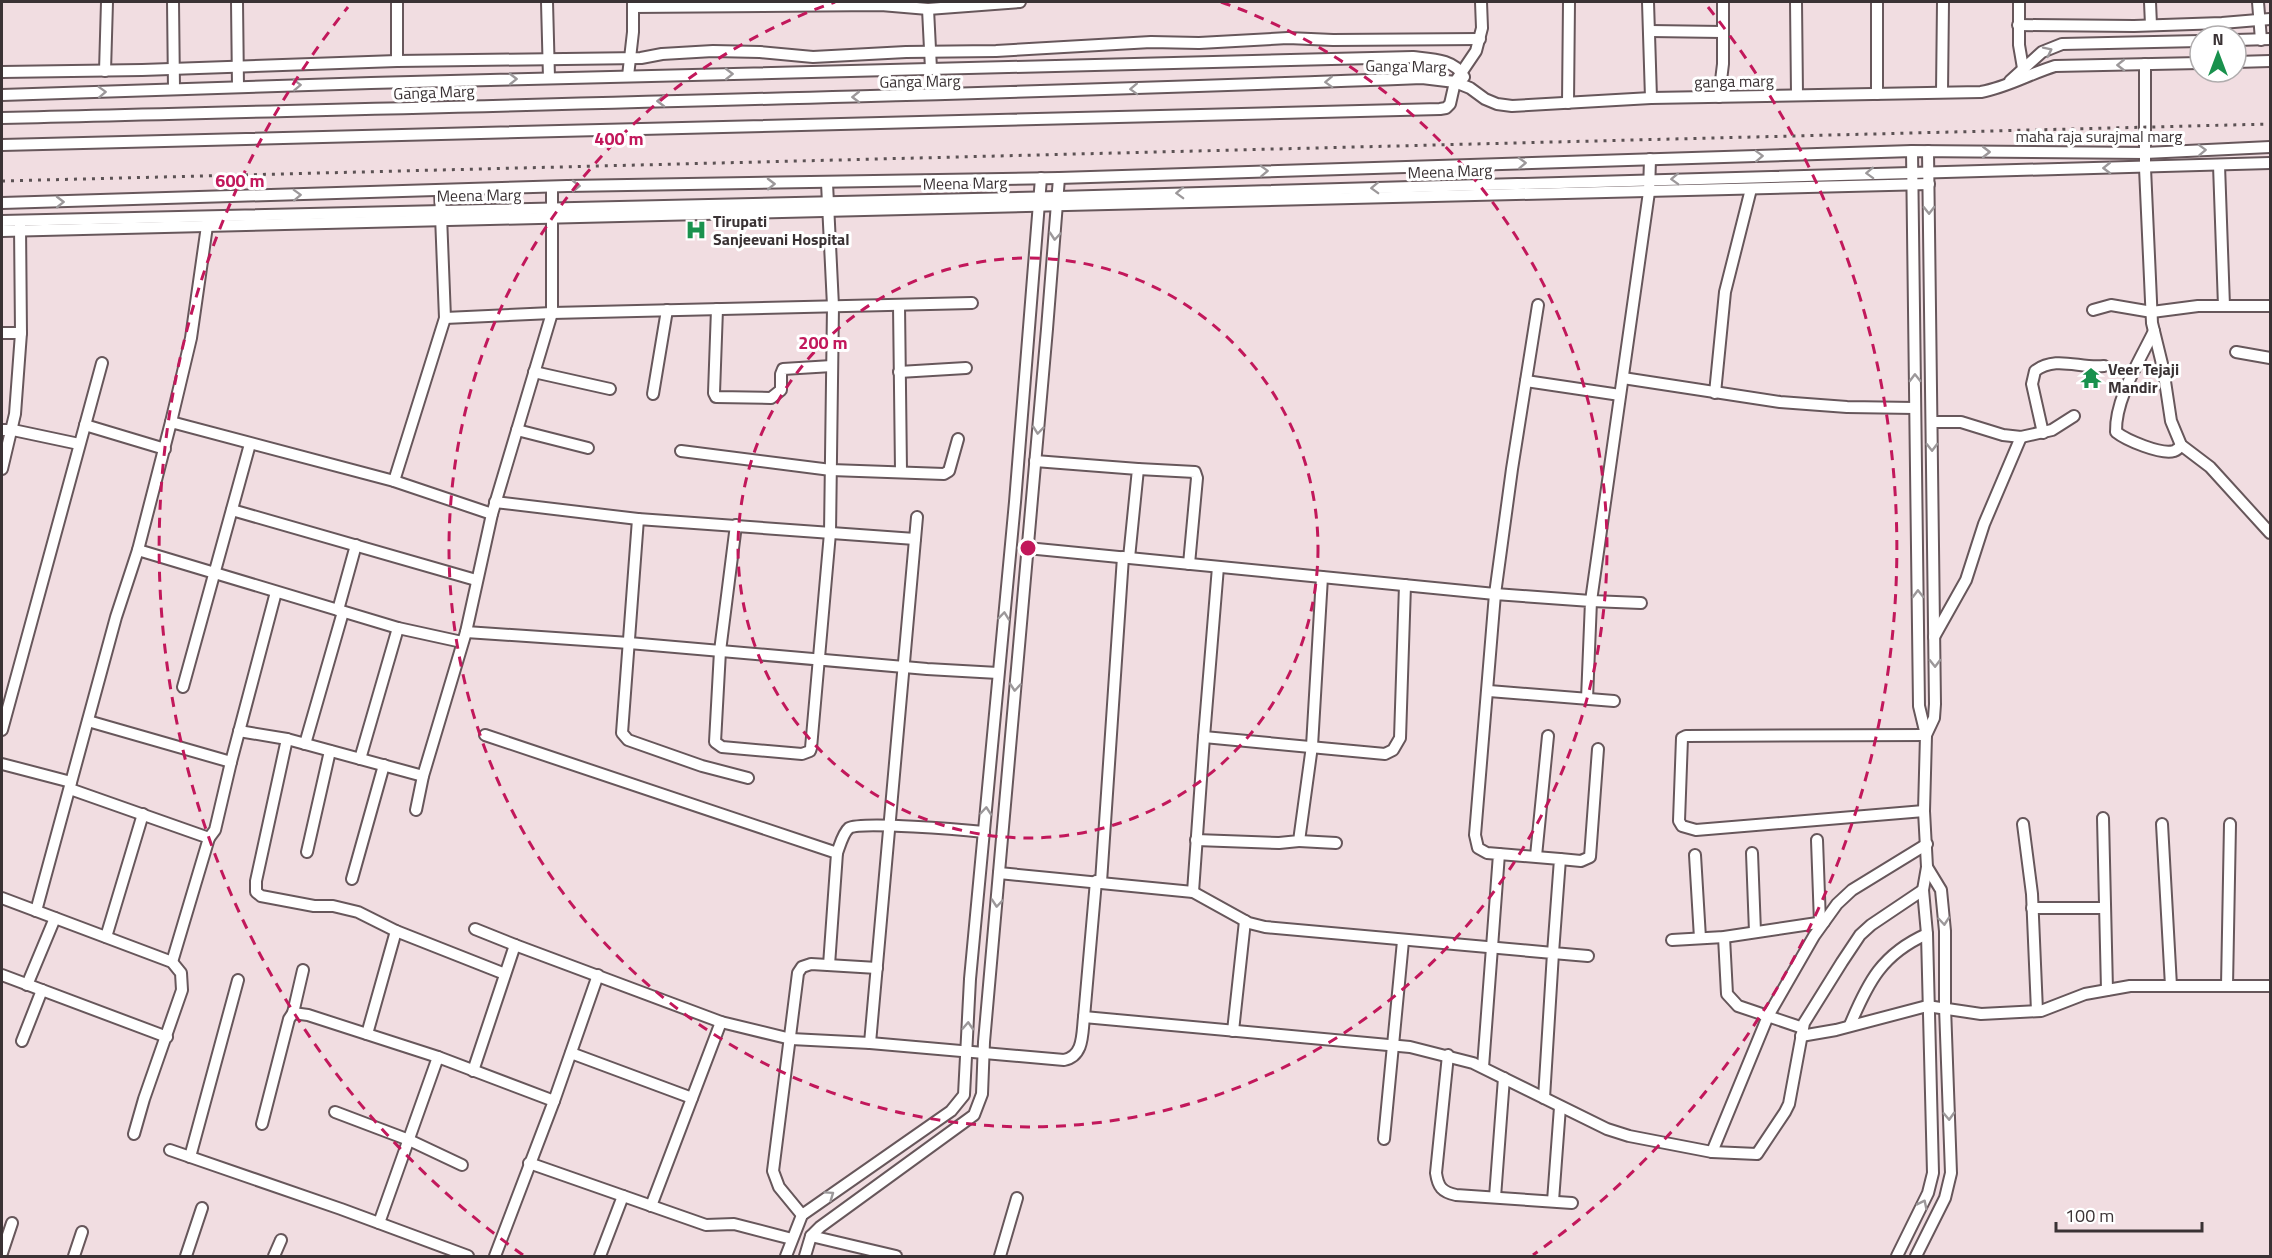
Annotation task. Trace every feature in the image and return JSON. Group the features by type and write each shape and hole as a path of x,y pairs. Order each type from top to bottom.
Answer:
{"street":[{"path":"105,71 107,2"},
{"path":"172,2 174,89"},
{"path":"237,2 238,87"},
{"path":"397,2 397,61"},
{"path":"548,2 549,78"},
{"path":"628,76 633,4 881,3 928,9 1020,2"},
{"path":"2,145 597,132 768,125 1440,109 1450,104 1455,82 1476,51 1480,39 1481,2"},
{"path":"1568,103 1569,2"},
{"path":"1647,2 1651,98"},
{"path":"1719,97 1723,64 1723,2"},
{"path":"1796,2 1797,95"},
{"path":"1877,2 1877,94"},
{"path":"1942,93 1943,2"},
{"path":"2019,2 2018,25 2024,73"},
{"path":"2150,2 2151,25"},
{"path":"2248,40 2266,40 2265,19 2258,2"},
{"path":"928,9 931,69"},
{"path":"2018,25 2151,25 2265,19"},
{"path":"1650,31 1722,32"},
{"path":"2,72 105,71 397,61 641,58 662,54 712,51 760,52 813,57 1288,38 1480,39"},
{"name":"ganga marg","path":"1470,88 1485,99 1497,104 1512,106 1651,98 1981,92 2003,87 2024,73 2042,52 2062,44 2188,41"},
{"name":"Ganga Marg","path":"2,95 549,78 1413,57 1442,61 1461,71 1470,88"},
{"path":"2248,62 2271,61"},
{"name":"ganga marg","path":"2024,73 2055,66 2188,63"},
{"path":"2145,64 2145,168 2152,312 2163,368 2167,404 2181,445 2210,466 2271,533"},
{"path":"77,71 78,93"},
{"name":"Ganga Marg","path":"2,118 988,94 1422,78 1455,82 1470,88"},
{"name":"maha raja surajmal marg","path":"1650,159 1912,151 2145,153 2271,147"},
{"path":"1897,1257 1928,1193 1933,1173 1927,1006 1927,934 1923,890 1927,867 1924,811 1926,735 1919,706 1912,151"},
{"path":"1926,735 1934,718 1928,151"},
{"path":"1587,699 1591,601 1649,192 1650,159"},
{"name":"Meena Marg","path":"2,203 552,187 1059,178 1650,159"},
{"name":"maha raja surajmal marg","path":"1929,172 2271,163"},
{"path":"2219,165 2224,306"},
{"name":"Meena Marg","path":"1058,201 1929,172"},
{"path":"786,1257 802,1215 951,1111 964,1095 970,979 1015,502 1027,336 1041,202 1041,178"},
{"path":"805,1257 811,1236 820,1227 974,1115 982,1094 983,1053 1059,178"},
{"path":"736,525 720,651 715,742 722,747 802,754 810,751 811,748 830,533 833,306 827,183"},
{"path":"2,231 19,226 207,221 1058,201 1649,192 1929,184"},
{"path":"416,810 423,776 464,637 495,502 552,313 552,187"},
{"path":"1715,393 1725,292 1751,189"},
{"path":"394,481 444,318 440,190"},
{"path":"2,221 19,226"},
{"path":"36,911 116,617 138,550 165,449 191,338 207,221"},
{"path":"2,469 21,333 19,226"},
{"path":"444,318 552,313 972,303"},
{"path":"899,305 901,471"},
{"path":"1538,305 1495,594 1489,691 1475,840 1478,848 1498,854 1581,861 1590,857 1598,749"},
{"path":"2092,310 2111,305 2152,312 2198,306 2271,306"},
{"path":"717,309 714,393 716,397 771,398 781,390 783,369 832,366"},
{"path":"653,394 667,310"},
{"path":"2154,331 2130,379 2118,416 2116,432 2158,450 2176,451 2181,445"},
{"path":"2,333 21,333"},
{"path":"2236,352 2271,358"},
{"path":"2,729 102,363"},
{"path":"2043,433 2032,384 2035,370 2050,363 2081,367 2104,366"},
{"path":"899,372 966,368"},
{"path":"534,372 610,389"},
{"path":"1623,378 1715,393 1847,407 1916,408"},
{"path":"1526,381 1620,395"},
{"path":"1932,422 1960,422 2003,435 2021,437 2043,433 2074,416"},
{"path":"171,422 394,481 492,514"},
{"path":"85,425 165,449"},
{"path":"7,430 80,444"},
{"path":"517,430 588,448"},
{"path":"1934,638 1966,580 1984,524 2021,437"},
{"path":"681,451 831,470 944,474 949,471 958,439"},
{"path":"183,687 250,444"},
{"path":"1035,461 1194,472 1197,478 1189,564"},
{"path":"475,929 722,1022 791,1039 1071,1059 1079,1050 1084,1017 1099,882 1126,557 1138,469"},
{"path":"495,502 638,519 915,539"},
{"path":"232,510 476,580"},
{"path":"870,1043 917,517"},
{"path":"638,519 622,733 628,740 702,766 748,778"},
{"path":"305,744 356,545"},
{"path":"1027,548 1495,594 1641,603"},
{"path":"138,550 398,628 464,637 629,643 998,673"},
{"path":"1192,892 1218,567"},
{"path":"1299,841 1312,746 1322,577"},
{"path":"1204,737 1385,754 1393,750 1400,738 1405,585"},
{"path":"172,962 209,838 215,830 276,592"},
{"path":"360,759 398,628"},
{"path":"1489,691 1614,701"},
{"path":"88,721 231,762"},
{"path":"239,731 305,744 423,776"},
{"path":"485,735 837,853"},
{"path":"1924,811 1696,830 1682,826 1679,820 1679,775 1682,738 1686,736 1926,735"},
{"path":"1536,856 1548,736"},
{"path":"287,740 256,882 256,892 261,896 314,906 333,906 358,912 396,931 505,974"},
{"path":"307,852 330,751"},
{"path":"2,764 70,786 209,838"},
{"path":"352,879 384,765"},
{"path":"106,937 143,814"},
{"path":"2103,818 2107,990"},
{"path":"2024,824 2032,908 2037,1011"},
{"path":"2163,824 2171,986"},
{"path":"2227,986 2230,824"},
{"path":"829,965 837,853 846,830 851,827 890,826 984,832"},
{"path":"1196,840 1336,843"},
{"path":"1817,840 1822,922"},
{"path":"1712,1152 1768,1016 1822,922 1852,890 1927,844"},
{"path":"1752,853 1755,932"},
{"path":"1483,1067 1498,854"},
{"path":"1695,855 1700,938"},
{"path":"1544,1098 1560,859"},
{"path":"1916,1257 1945,1198 1951,1173 1945,1007 1945,931 1941,891 1927,867"},
{"path":"999,873 1192,892 1245,921 1265,927 1588,956"},
{"path":"1084,1017 1394,1046 1448,1055 1483,1067 1607,1129 1629,1136 1712,1152 1757,1154 1789,1104 1802,1032 1860,935 1870,924 1923,890"},
{"path":"2,898 172,962 181,973 182,990 134,1134"},
{"path":"2032,908 2105,908"},
{"path":"27,984 55,918"},
{"path":"1233,1031 1245,921"},
{"path":"1672,940 1724,937 1822,922"},
{"path":"367,1034 396,931"},
{"path":"1850,1025 1862,998 1885,962 1896,951 1927,934"},
{"path":"1724,937 1727,994 1738,1006 1768,1016 1802,1032 1850,1025 1927,1006 1981,1014 2037,1011 2085,993 2130,986 2271,986"},
{"path":"1384,1139 1403,941"},
{"path":"473,1071 515,945"},
{"path":"802,1215 779,1187 773,1172 798,973 802,967 811,964 877,968"},
{"path":"262,1124 303,970"},
{"path":"2,975 167,1036"},
{"path":"495,1257 554,1101 598,975"},
{"path":"190,1158 238,980"},
{"path":"22,1041 42,990"},
{"path":"293,1013 308,1015 438,1057 554,1101"},
{"path":"651,1206 722,1022"},
{"path":"571,1053 692,1098"},
{"path":"1448,1055 1436,1173 1442,1190 1447,1193 1572,1203"},
{"path":"379,1223 438,1057"},
{"path":"1495,1197 1504,1078"},
{"path":"1553,1201 1560,1107"},
{"path":"335,1112 409,1140 462,1165"},
{"path":"170,1150 379,1223 468,1257"},
{"path":"529,1163 706,1225 744,1226 792,1239"},
{"path":"600,1257 623,1196"},
{"path":"1000,1257 1017,1198"},
{"path":"186,1257 202,1208"},
{"path":"2,1253 12,1223"},
{"path":"74,1257 82,1232"},
{"path":"811,1236 896,1257"},
{"path":"274,1257 281,1240"}],"railway":[{"path":"2,181 2270,124"}],"place":[{"name":"Tirupati Sanjeevani Hospital","path":"696,230"},
{"name":"Veer Tejaji Mandir","path":"2091,378"}]}
